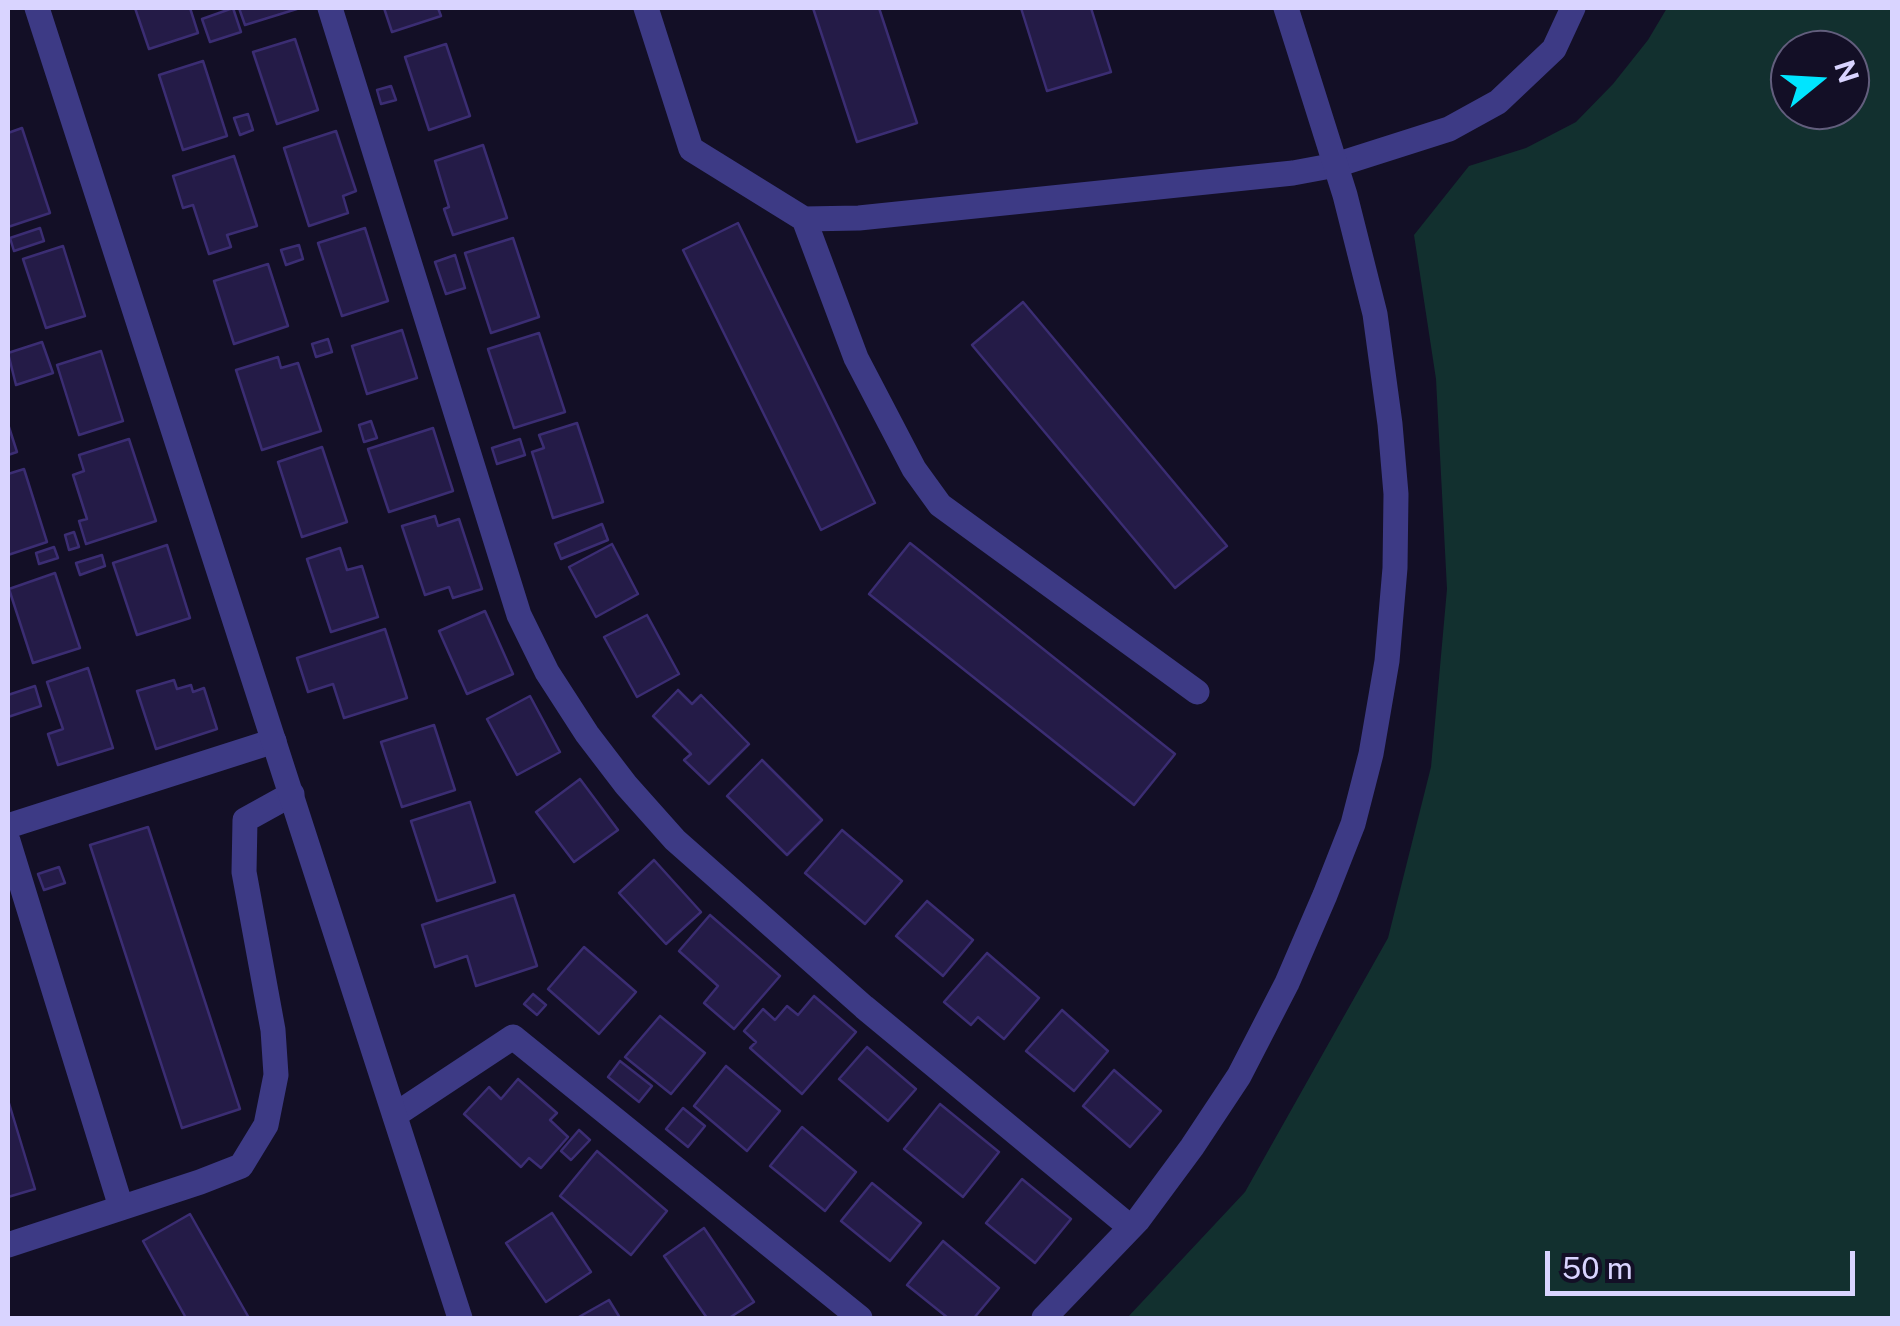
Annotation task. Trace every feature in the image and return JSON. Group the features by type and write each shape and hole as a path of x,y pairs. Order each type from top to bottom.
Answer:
{"street":[{"path":"38,8 460,1318"},
{"path":"330,8 519,615 547,672 586,734 675,840 864,1008 1130,1227"},
{"path":"646,8 691,150 804,219 958,208 1293,173 1336,165 1448,129 1498,102 1554,49 1573,8"},
{"path":"1044,1318 1130,1227 1230,1090 1287,983 1353,824 1372,754 1388,661 1396,568 1396,494 1376,314 1336,165 1286,8"},
{"path":"804,219 856,358 914,470 940,505 1198,692"},
{"path":"8,826 274,741"},
{"path":"8,1244 240,1166 266,1125 276,1075 273,1030 244,872 245,820 292,794"},
{"path":"8,841 122,1207"},
{"path":"395,1116 512,1037 860,1318"}],"green space":[{"path":"1667,8 1892,8 1892,1318 1127,1318 1245,1192 1388,938 1431,767 1447,589 1436,379 1414,235 1469,166 1526,148 1576,122 1648,40"}],"building":[{"path":"135,8 190,8 198,33 149,49"},
{"path":"233,8 241,32 210,42 202,19"},
{"path":"239,8 300,8 245,25"},
{"path":"384,8 438,8 441,16 392,32"},
{"path":"813,8 879,8 917,123 857,142"},
{"path":"1021,8 1091,8 1111,72 1047,91"},
{"path":"295,39 318,110 277,124 253,52"},
{"path":"446,44 470,116 429,130 405,57"},
{"path":"203,61 227,136 183,150 159,75"},
{"path":"391,86 396,100 381,104 377,90"},
{"path":"248,114 253,130 240,135 234,118"},
{"path":"22,128 50,213 8,227 8,133"},
{"path":"336,131 356,191 343,196 348,213 309,226 284,148"},
{"path":"483,145 507,218 453,235 435,161"},
{"path":"234,156 257,226 227,235 231,247 209,254 193,205 183,208 173,176"},
{"path":"738,223 875,503 821,530 683,250"},
{"path":"40,228 44,241 14,251 10,238"},
{"path":"365,228 388,301 342,316 318,243"},
{"path":"513,238 539,317 491,333 465,253"},
{"path":"299,245 303,259 286,265 281,250"},
{"path":"63,246 85,316 46,328 23,259"},
{"path":"455,255 465,288 446,294 435,262"},
{"path":"268,264 288,326 234,344 214,281"},
{"path":"1023,302 1227,546 1175,588 972,345"},
{"path":"402,330 417,378 367,394 352,346"},
{"path":"539,333 565,412 514,428 488,349"},
{"path":"328,339 332,352 316,357 312,344"},
{"path":"42,342 53,373 16,385 8,353"},
{"path":"101,351 123,421 79,435 57,365"},
{"path":"278,357 281,368 298,363 321,431 262,450 236,370"},
{"path":"371,421 377,438 364,442 359,425"},
{"path":"577,423 603,502 553,518 532,452 544,448 539,435"},
{"path":"8,424 17,452 8,455"},
{"path":"433,428 453,491 389,512 368,449"},
{"path":"129,439 156,521 86,544 79,521 87,519 73,475 84,471 79,455"},
{"path":"520,439 525,455 497,464 492,448"},
{"path":"322,447 347,522 302,537 278,462"},
{"path":"24,469 47,542 8,555 8,474"},
{"path":"435,516 438,526 459,519 482,589 453,598 449,587 425,595 402,526"},
{"path":"602,524 608,540 561,559 555,544"},
{"path":"74,532 79,547 69,550 65,535"},
{"path":"910,543 1175,754 1134,805 869,594"},
{"path":"612,544 638,594 596,617 569,567"},
{"path":"167,545 190,618 137,635 113,563"},
{"path":"54,547 58,558 39,564 36,553"},
{"path":"340,548 347,570 362,566 378,617 331,632 307,559"},
{"path":"102,555 105,566 80,575 76,563"},
{"path":"55,573 80,648 33,663 9,589"},
{"path":"485,611 513,674 467,694 439,631"},
{"path":"647,615 679,674 637,697 604,637"},
{"path":"385,629 407,698 344,718 333,684 308,692 297,658"},
{"path":"88,668 113,748 58,765 48,734 63,729 47,682"},
{"path":"174,680 177,689 191,685 193,692 204,688 217,729 156,749 137,691"},
{"path":"35,686 41,706 8,717 8,695"},
{"path":"678,690 692,704 701,695 749,744 709,784 684,760 691,754 653,716"},
{"path":"530,696 560,752 517,775 487,719"},
{"path":"434,725 455,790 402,807 381,742"},
{"path":"762,760 822,820 787,855 727,796"},
{"path":"580,779 618,830 574,862 536,812"},
{"path":"470,802 495,882 437,901 411,821"},
{"path":"148,827 240,1109 182,1128 90,845"},
{"path":"842,830 902,881 865,924 805,873"},
{"path":"654,860 701,912 666,944 619,893"},
{"path":"59,867 65,883 44,890 38,874"},
{"path":"514,895 537,966 476,986 467,956 435,967 422,925"},
{"path":"927,901 973,940 943,976 896,936"},
{"path":"710,915 780,976 734,1029 704,1003 718,986 679,951"},
{"path":"584,947 636,992 599,1034 548,989"},
{"path":"987,953 1039,998 1004,1039 978,1017 971,1025 944,1002"},
{"path":"533,994 546,1005 537,1015 524,1004"},
{"path":"814,996 856,1032 802,1094 750,1048 756,1042 744,1031 763,1009 775,1020 787,1006 798,1015"},
{"path":"1062,1010 1108,1051 1074,1091 1026,1051"},
{"path":"660,1016 705,1053 671,1094 625,1057"},
{"path":"867,1047 916,1089 888,1121 839,1079"},
{"path":"620,1061 652,1086 639,1102 608,1077"},
{"path":"726,1066 780,1111 747,1151 694,1106"},
{"path":"1114,1070 1161,1111 1130,1147 1083,1106"},
{"path":"518,1079 557,1113 550,1120 568,1137 541,1168 529,1158 521,1167 464,1114 489,1087 501,1099"},
{"path":"8,1100 35,1189 8,1197"},
{"path":"940,1104 999,1152 963,1197 904,1149"},
{"path":"683,1108 705,1126 688,1147 666,1129"},
{"path":"802,1127 856,1172 825,1211 770,1166"},
{"path":"579,1130 590,1140 571,1160 561,1151"},
{"path":"597,1151 667,1211 631,1255 560,1196"},
{"path":"1022,1179 1071,1219 1035,1263 986,1223"},
{"path":"872,1183 921,1223 890,1261 841,1221"},
{"path":"552,1213 591,1272 546,1302 506,1243"},
{"path":"190,1214 249,1318 186,1318 143,1241"},
{"path":"704,1228 754,1302 729,1318 707,1318 664,1256"},
{"path":"943,1241 999,1288 974,1318 948,1318 907,1285"},
{"path":"609,1300 620,1318 577,1318"}]}
